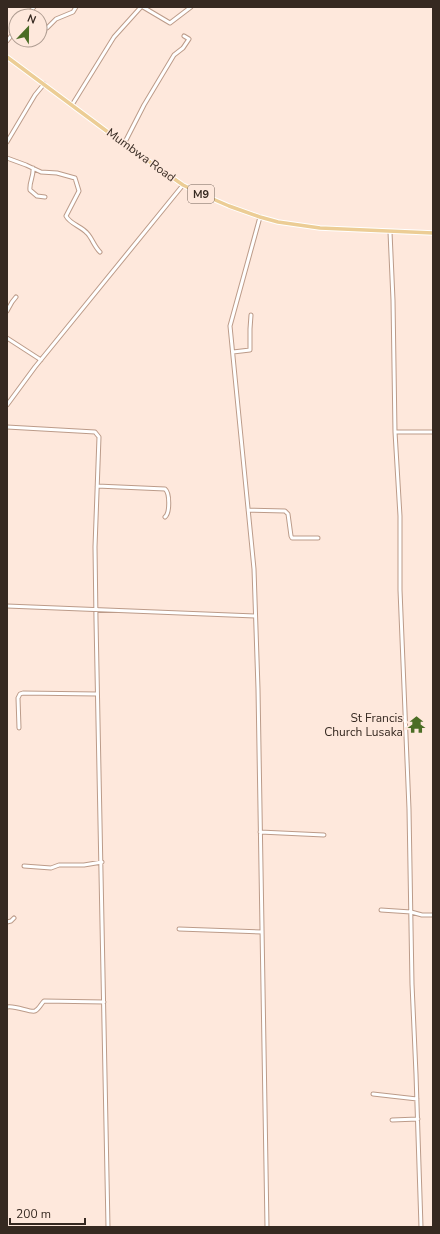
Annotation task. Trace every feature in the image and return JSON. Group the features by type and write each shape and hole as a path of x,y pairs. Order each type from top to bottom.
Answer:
{"main road":[{"name":"Mumbwa Road","path":"7,57 124,144 184,185 223,204 260,218 320,228 433,233"}],"street":[{"path":"48,27 56,19 73,12 76,7"},
{"path":"72,105 114,37 142,7 170,23 190,7"},
{"path":"149,11 151,7"},
{"path":"124,144 144,105 174,55 182,50 188,42 188,39 184,36"},
{"path":"7,142 35,95 44,84"},
{"path":"7,158 43,173 57,173 76,178 79,191 66,216 70,221 86,232 100,252"},
{"path":"33,168 30,190 38,196 45,197"},
{"path":"7,405 41,360 184,185"},
{"path":"260,218 230,326 254,569 267,1227"},
{"path":"390,232 393,300 395,432 400,516 400,590 409,809 412,984 421,1227"},
{"path":"7,311 16,297"},
{"path":"233,352 250,350 251,315"},
{"path":"7,338 41,360"},
{"path":"7,427 97,433 99,437 95,547 108,1227"},
{"path":"395,432 433,432"},
{"path":"97,486 165,489 168,493 168,513 165,517"},
{"path":"248,510 285,511 288,514 290,536 292,538 318,538"},
{"path":"7,606 255,616"},
{"path":"19,728 18,698 20,694 97,694"},
{"path":"260,832 324,835"},
{"path":"24,866 51,868 59,865 84,865 102,862"},
{"path":"381,910 433,915"},
{"path":"7,922 14,918"},
{"path":"178,929 262,932"},
{"path":"7,1007 12,1006 24,1008 33,1012 38,1009 44,1001 104,1002"},
{"path":"373,1094 417,1099"},
{"path":"392,1120 418,1119"}],"place":[{"name":"St Francis Church Lusaka","path":"416,725"}]}
